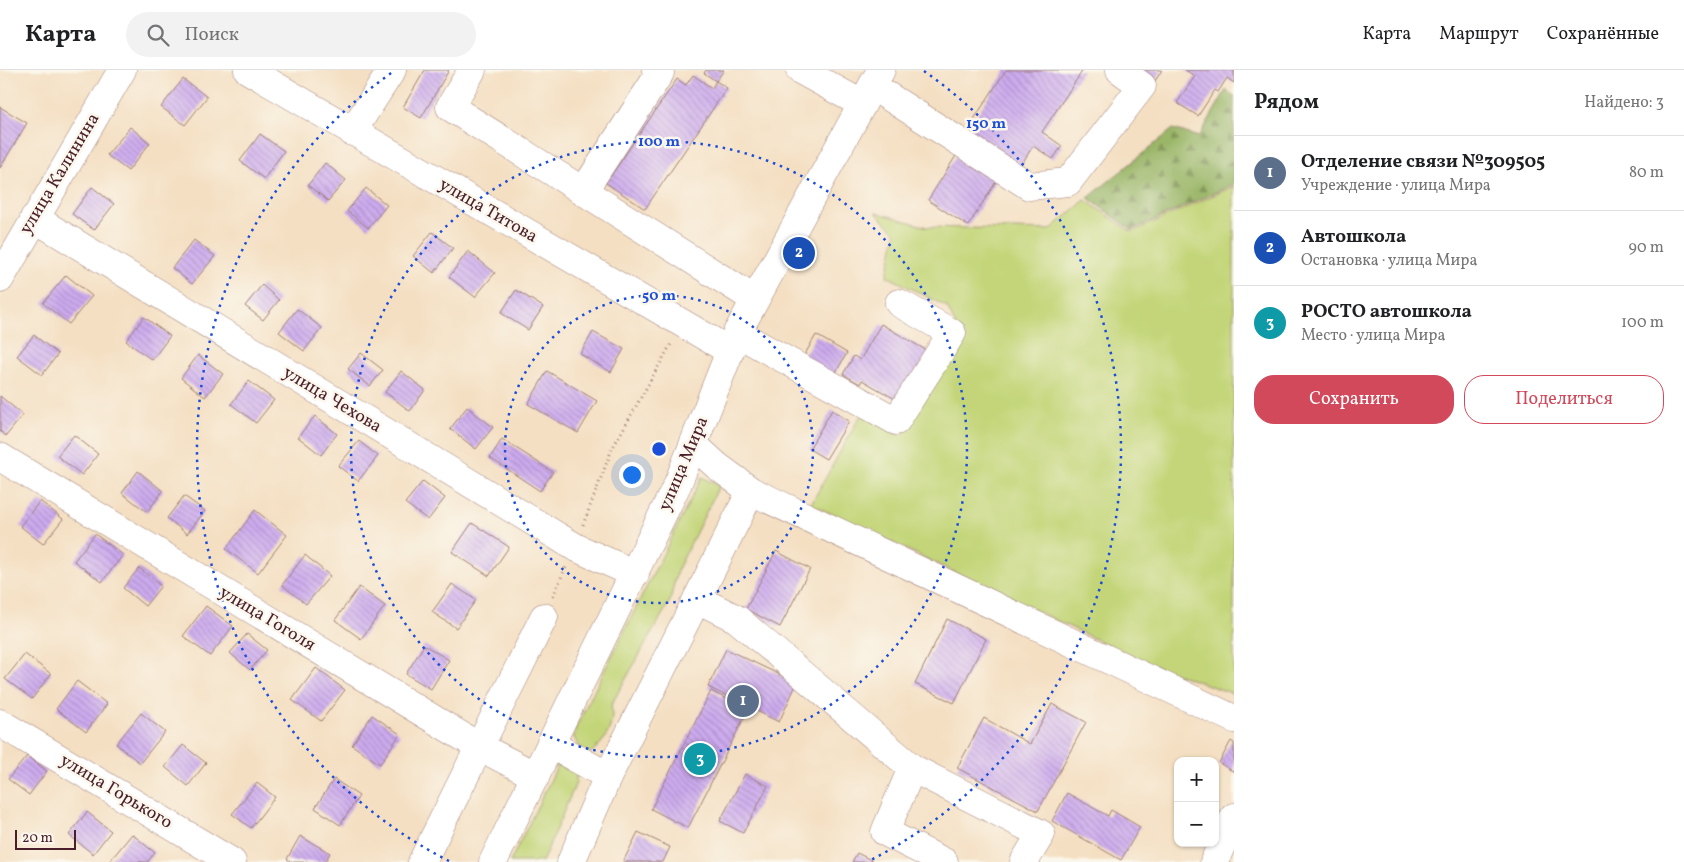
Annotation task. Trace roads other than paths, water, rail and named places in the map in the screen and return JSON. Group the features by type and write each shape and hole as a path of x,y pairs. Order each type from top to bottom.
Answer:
{"street":[{"name":"улица Калинина","path":"0,279 122,70"},
{"name":"улица Титова","path":"248,70 682,324 734,342 896,421 952,333 899,303"},
{"path":"352,132 392,70"},
{"path":"472,70 450,107 754,299"},
{"path":"582,192 660,72 656,70"},
{"path":"800,70 872,87 1029,186 1068,182 1142,86 1120,70"},
{"name":"улица Мира","path":"493,862 635,574 694,445 734,342 754,299 872,87"},
{"name":"улица Чехова","path":"34,218 575,547 635,574"},
{"path":"694,445 717,466 752,490 1234,720"},
{"name":"улица Гоголя","path":"0,457 478,746 536,776"},
{"path":"571,862 608,776 752,490"},
{"path":"697,598 736,619 912,768 1041,834 1024,862"},
{"path":"422,862 478,746 544,617"},
{"name":"улица Горького","path":"0,723 232,862"},
{"path":"552,745 608,776"},
{"path":"912,768 885,832 944,862"},
{"path":"1214,862 1234,817"}],"place":[{"name":"Автошкола","path":"799,253"},
{"name":"Отделение связи №309505","path":"743,701"},
{"name":"РОСТО автошкола","path":"700,759"}]}
